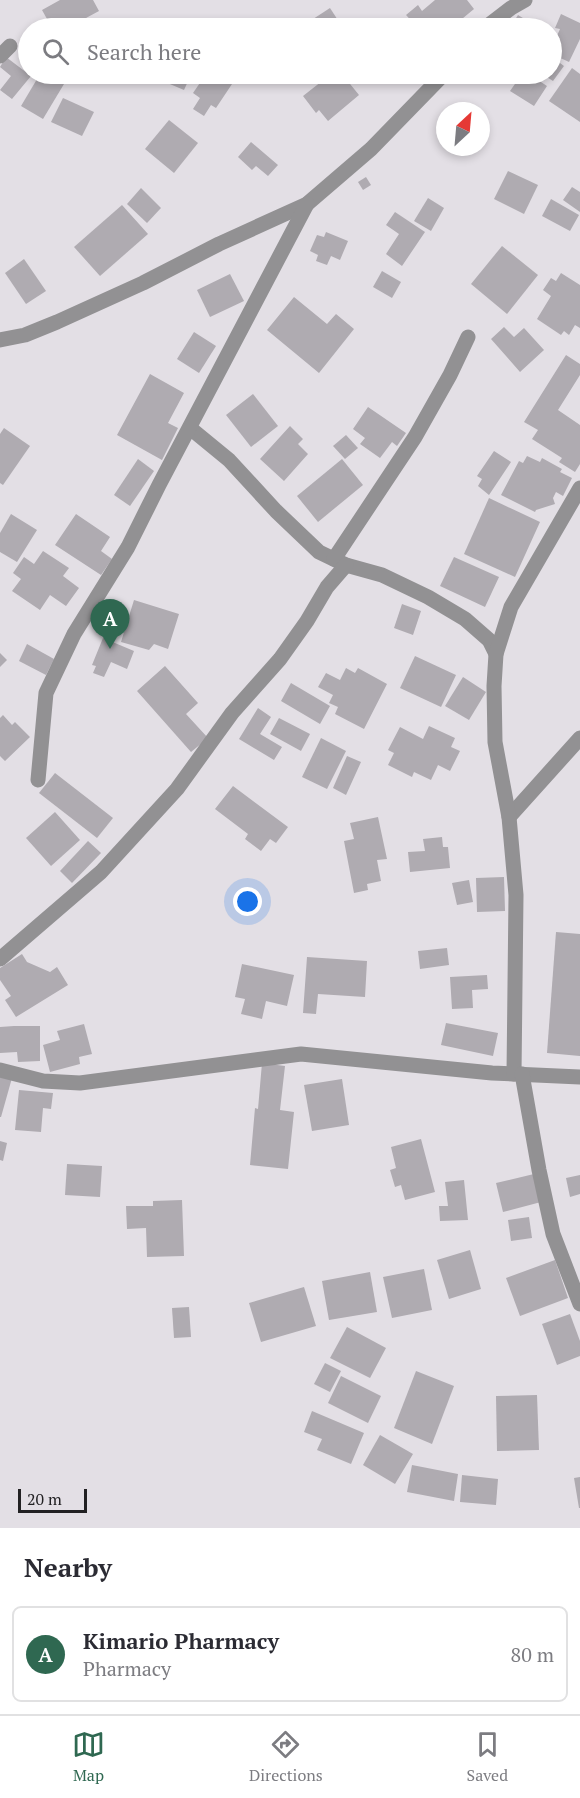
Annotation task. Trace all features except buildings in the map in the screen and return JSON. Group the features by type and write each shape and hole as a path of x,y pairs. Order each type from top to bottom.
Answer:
{"street":[{"path":"499,18 525,0"},
{"path":"0,340 25,335 57,322 307,204 371,150 434,84"},
{"path":"38,780 46,693 74,634 128,547 307,204"},
{"path":"0,959 101,872 177,789 232,713 280,659 327,587 415,437 450,375 468,337"},
{"path":"190,428 230,460 276,511 319,552 340,562 382,575 428,597 465,619 489,640 496,654"},
{"path":"580,488 512,607 496,654 494,686 495,742 509,817 516,895 518,1074 553,1234 580,1304"},
{"path":"509,817 580,738"},
{"path":"0,1070 43,1081 80,1083 301,1054 492,1073 580,1077"}],"place":[{"name":"Kimario Pharmacy","path":"110,649"}]}
